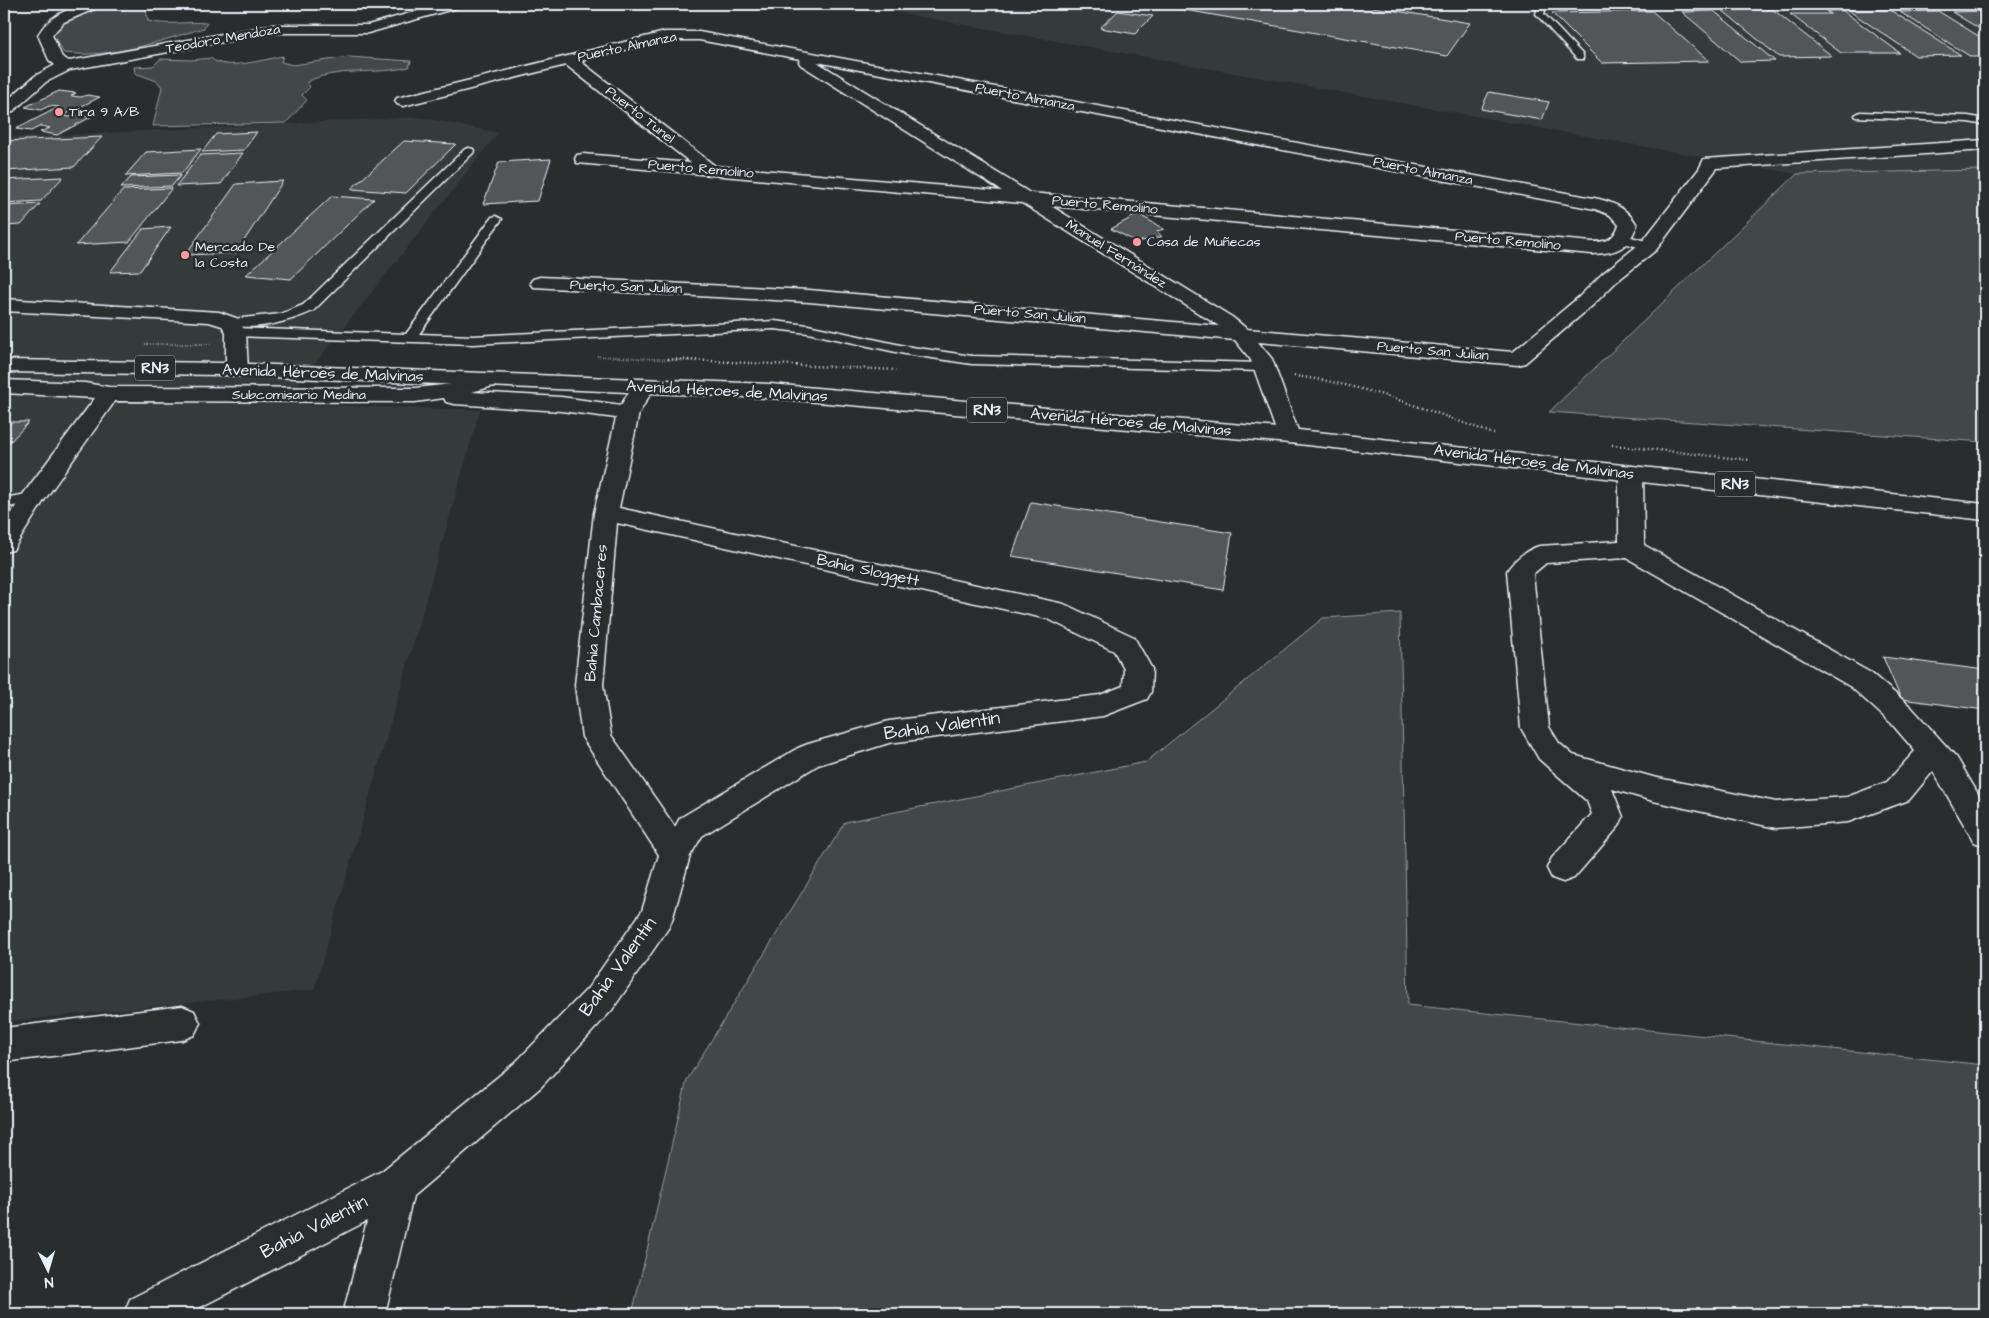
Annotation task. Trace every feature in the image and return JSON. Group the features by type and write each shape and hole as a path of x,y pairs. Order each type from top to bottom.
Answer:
{"main road":[{"path":"67,66 56,60 45,35 48,28 63,17 94,4"},
{"name":"Teodoro Mendoza","path":"4,110 41,77 50,71 67,66 273,29 368,29 455,4"},
{"name":"Puerto Almanza","path":"403,101 665,36 700,36 1599,204 1624,216 1628,224 1624,238"},
{"name":"Manuel Fernández","path":"792,53 1224,321 1241,334 1261,359 1289,436"},
{"name":"Puerto Tunel","path":"569,60 710,170"},
{"path":"1649,246 1707,170 1710,163 1985,144"},
{"name":"Puerto Remolino","path":"583,159 1592,248 1608,248 1624,238"},
{"name":"Puerto San Julian","path":"540,284 809,296 1518,359 1586,301 1608,278 1649,246"},
{"path":"4,304 212,316 233,327 237,370"},
{"name":"Avenida Héroes de Malvinas","path":"4,366 237,370 770,391 1289,436 1985,512"},
{"name":"Subcomisario Medina","path":"4,386 85,390 108,394 415,395 453,390 488,380"},
{"name":"Bahia Cambaceres","path":"644,386 628,413 606,513 589,685 596,737 675,853"},
{"path":"4,544 33,498 108,394"},
{"path":"415,395 562,404 628,413"},
{"path":"1631,473 1631,549"},
{"name":"Bahia Sloggett","path":"606,513 1055,611 1124,644"},
{"path":"1563,868 1608,817 1599,794 1549,751 1535,728 1520,571 1539,555 1631,549 1861,680 1901,715 1946,766 1985,833"},
{"name":"Bahia Valentin","path":"145,1314 396,1185 528,1075 600,999 657,918 675,853 691,827 808,756 889,732 1103,705 1137,692 1138,669 1124,644"},
{"path":"1562,763 1653,789 1776,815 1848,809 1898,791 1933,750"},
{"path":"4,1045 182,1024"},
{"path":"364,1314 396,1185"}],"lane":[{"path":"1558,4 1541,8 1540,14 1580,57"},
{"path":"1860,115 1968,119 1985,122"},
{"path":"233,327 294,316 308,308 469,151"},
{"path":"409,338 496,219"},
{"path":"1624,238 1649,246"},
{"path":"233,327 409,338 474,340 774,325 808,329 906,350 972,360 1264,367"},
{"path":"4,503 33,498"}],"shaded area":[{"path":"106,4 145,4 148,21 207,23 204,28 135,48 100,53 64,53 50,32 57,26"},
{"path":"873,4 1985,4 1985,170 1797,174 878,9"},
{"path":"283,56 281,62 293,65 349,57 411,61 409,67 383,71 330,74 307,82 310,87 302,95 307,100 286,123 153,126 162,87 157,81 135,73 134,67 153,66 160,59 191,60 211,58 225,64 235,64"},
{"path":"419,117 498,133 283,404 480,410 314,990 4,1022 4,138"},
{"path":"1985,170 1985,442 1549,412 1797,174"},
{"path":"1400,613 1408,1005 1985,1065 1985,1314 632,1314 687,1080 845,822 1146,762 1323,618"}],"building":[{"path":"35,4 59,4 48,8 30,6"},
{"path":"1151,4 1354,4 1470,23 1447,56"},
{"path":"1772,9 1832,56 1779,57 1722,10"},
{"path":"1842,10 1900,53 1841,53 1790,14 1831,14 1826,11"},
{"path":"1848,10 1890,10 1961,55 1916,56"},
{"path":"1118,11 1153,16 1135,34 1100,28"},
{"path":"1652,11 1709,61 1602,63 1552,13"},
{"path":"1714,11 1775,61 1741,62 1682,12"},
{"path":"1938,11 1985,40 1985,57 1971,57 1900,12"},
{"path":"1985,11 1985,32 1952,12"},
{"name":"Tira 9 A/B","path":"59,91 76,93 71,96 81,97 87,95 100,97 62,116 91,117 57,135 40,132 50,128 41,126 31,131 16,129 59,107 49,106 41,110 25,107"},
{"path":"1489,92 1549,102 1542,120 1481,109"},
{"path":"257,132 244,150 202,152 216,134"},
{"path":"102,137 74,167 4,171 4,141"},
{"path":"404,141 456,144 406,193 351,189"},
{"path":"201,149 182,173 125,176 146,152"},
{"path":"243,153 221,184 176,186 200,155"},
{"path":"551,159 538,201 483,204 499,162"},
{"path":"181,175 172,186 121,188 131,177"},
{"path":"63,177 41,201 4,203 4,180"},
{"path":"283,181 236,253 185,255 236,184"},
{"path":"172,188 129,242 76,245 123,190"},
{"path":"332,196 374,199 291,279 246,275"},
{"path":"40,204 21,225 4,226 4,206"},
{"path":"1138,214 1164,229 1157,231 1162,237 1137,242 1111,229"},
{"path":"171,227 140,271 110,272 143,229"},
{"path":"4,422 29,422 4,448"},
{"path":"1031,502 1232,533 1223,590 1012,556"},
{"path":"1883,657 1985,670 1985,710 1901,699"}],"place":[{"name":"Tira 9 A/B","path":"59,112"},
{"name":"Casa de Muñecas","path":"1137,242"},
{"name":"Mercado De la Costa","path":"185,255"}]}
